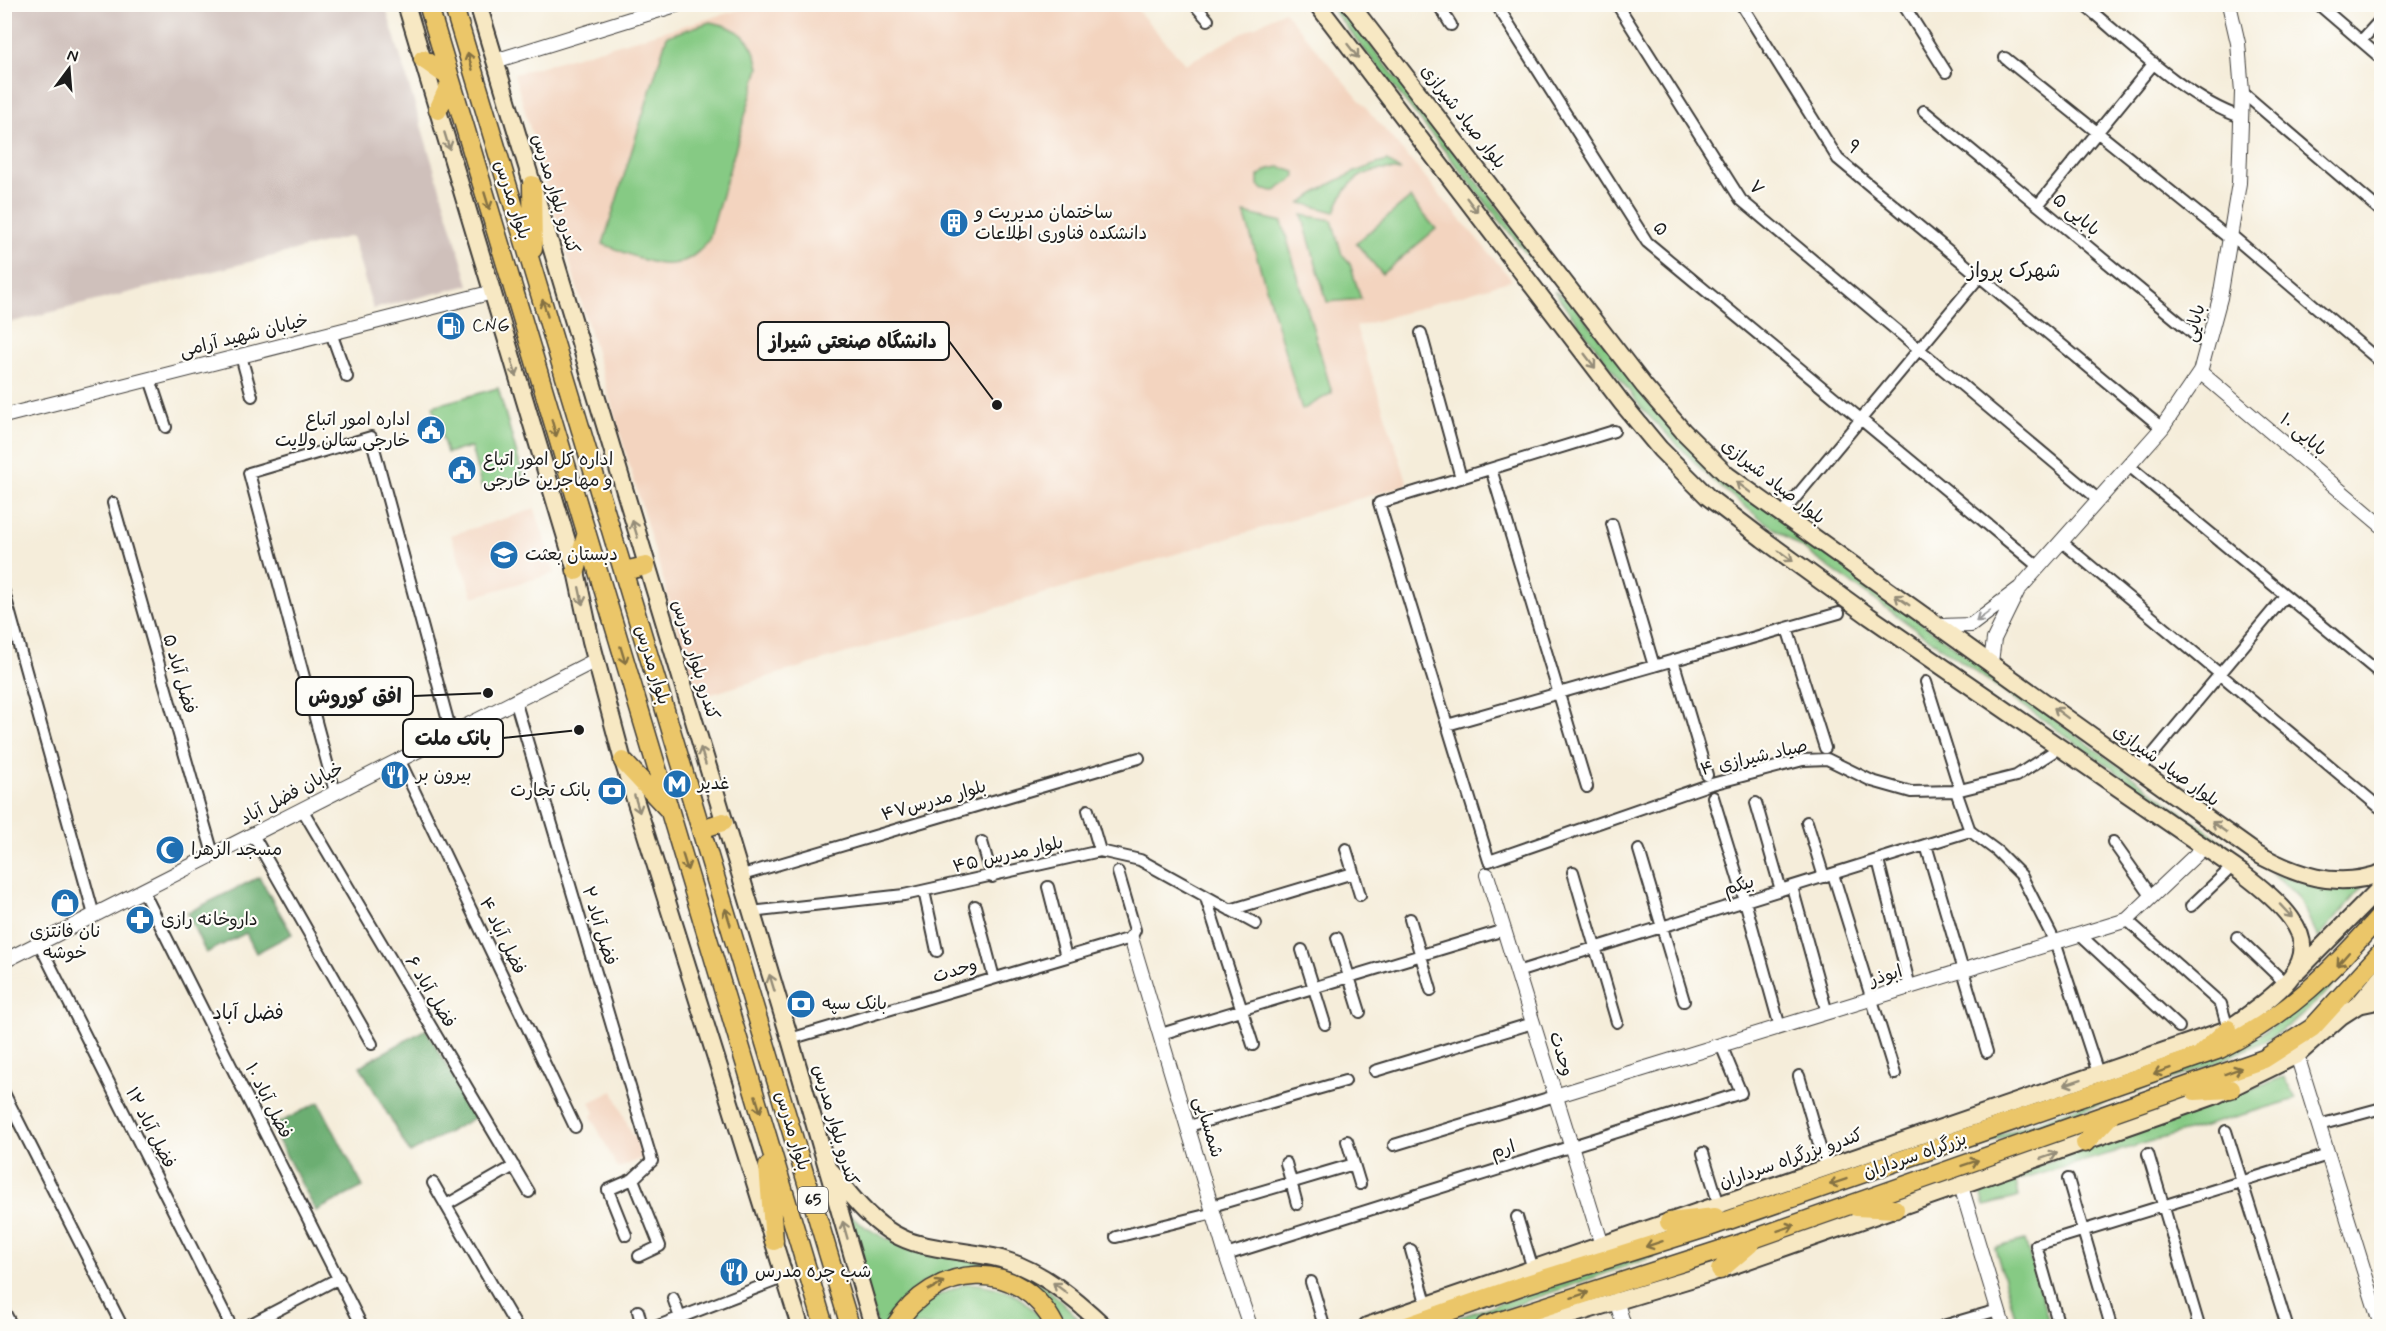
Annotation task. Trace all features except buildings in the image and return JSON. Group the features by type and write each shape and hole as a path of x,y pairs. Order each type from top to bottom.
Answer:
{"main road":[{"path":"406,4 576,571 596,660 623,761 800,1326"},
{"name":"بلوار مدرس","path":"428,4 824,1326"},
{"name":"بلوار مدرس","path":"453,4 850,1326"},
{"name":"کندرو بلوار مدرس","path":"478,4 790,1040 873,1326"},
{"path":"1317,4 1660,449 1708,497 1869,616 2272,895 2295,921 2302,937 2302,956 2290,979"},
{"name":"بلوار صیاد شیرازی","path":"1350,4 1644,386 1683,431 1727,475 1992,662 2139,771 2254,852 2286,870 2332,881 2363,880 2382,873"},
{"path":"423,59 450,79 438,110"},
{"path":"532,185 533,269"},
{"path":"1540,295 1563,278"},
{"path":"576,571 586,536"},
{"path":"624,571 646,566"},
{"path":"623,761 670,811"},
{"path":"701,829 723,822"},
{"path":"2237,870 2250,869 2255,861 2254,852"},
{"path":"2290,979 2382,886"},
{"name":"بزرگراه سرداران","path":"1407,1326 1749,1213 2195,1059 2251,1034 2297,1002 2331,972 2382,915"},
{"name":"بزرگراه سرداران","path":"1485,1326 1530,1319 2264,1059 2312,1028 2382,951"},
{"path":"1530,1319 1557,1318 1720,1270 2085,1143 2231,1089 2297,1055 2341,1016 2358,1005 2382,976"},
{"name":"کندرو بزرگراه سرداران","path":"1367,1326 2228,1029 2250,1014 2290,979"},
{"path":"2358,1005 2382,1000"},
{"path":"2195,1059 2228,1029"},
{"path":"751,1081 775,1074"},
{"path":"2175,1091 2231,1089"},
{"path":"2085,1143 2111,1114"},
{"path":"765,1128 774,1241"},
{"path":"1928,1151 1937,1175"},
{"path":"826,1165 857,1205 901,1237 917,1244 1001,1259 1029,1270 1056,1284 1104,1326"},
{"path":"1845,1207 1895,1209"},
{"path":"1669,1222 1749,1213"},
{"path":"1720,1270 1758,1237"},
{"path":"1494,1296 1540,1267"},
{"path":"894,1326 911,1304 938,1284 963,1276 977,1275 1003,1280 1027,1292 1047,1312 1055,1326"}],"street":[{"path":"495,61 678,4"},
{"path":"1194,4 1208,20"},
{"path":"1438,4 1451,25"},
{"name":"۵","path":"1496,4 1647,242 2038,567"},
{"name":"۷","path":"1617,4 1741,200 2099,500"},
{"name":"۹","path":"1741,4 1838,159 2162,428"},
{"path":"1903,4 1946,72"},
{"name":"بابایی","path":"1940,626 1971,625 2020,588 2162,428 2200,372 2220,298 2238,183 2242,92 2238,43 2229,4"},
{"path":"2318,4 2382,60"},
{"path":"2084,5 2154,63 2217,109 2241,117"},
{"path":"2361,41 2382,18"},
{"path":"2005,58 2230,236 2382,363"},
{"path":"2037,205 2154,63"},
{"path":"2242,92 2382,212"},
{"name":"بابایی ۵","path":"1924,111 2207,345"},
{"path":"1781,515 1980,276"},
{"name":"خیابان شهید آرامی","path":"4,416 493,292"},
{"path":"331,333 347,377"},
{"path":"1421,333 1461,478"},
{"path":"241,356 252,396"},
{"name":"بابایی ۱۰","path":"2200,372 2381,526"},
{"path":"150,379 166,428"},
{"path":"1488,868 1379,503 1614,431"},
{"path":"336,792 249,473 371,437 451,732"},
{"path":"2128,466 2382,675"},
{"path":"1491,469 1587,787"},
{"name":"فضل آباد ۵","path":"113,503 213,854"},
{"path":"1612,524 1654,666"},
{"path":"2062,542 2379,807"},
{"name":"بابایی","path":"1992,662 1994,639 2020,588"},
{"path":"4,591 94,915"},
{"path":"2139,771 2285,596"},
{"path":"1447,725 1839,613"},
{"path":"1787,628 1825,748"},
{"name":"خیابان فضل آباد","path":"4,961 596,660"},
{"path":"1673,660 1707,775"},
{"path":"1926,682 1970,831 1997,851 2021,875 2055,942 2097,1073"},
{"name":"فضل آباد ۲","path":"514,700 652,1161 633,1179"},
{"name":"صیاد شیرازی ۴","path":"1488,868 1708,785 1803,760 1827,759 1872,781 1911,792 1958,791 2016,776 2059,748"},
{"name":"بلوار مدرس۴۷","path":"739,876 1139,758"},
{"name":"فضل آباد ۴","path":"399,759 575,1127"},
{"path":"1713,797 1780,1027"},
{"path":"1756,803 1827,1013"},
{"name":"فضل آباد ۶","path":"302,809 529,1192"},
{"path":"1088,810 1100,851"},
{"path":"1807,822 1872,999 1895,1074"},
{"name":"بیکم","path":"1517,972 1970,831"},
{"path":"253,835 372,1044"},
{"path":"982,842 992,877"},
{"path":"2113,842 2152,897"},
{"path":"1926,845 1988,1052"},
{"name":"ابوذر","path":"1556,1096 2127,920 2203,848"},
{"path":"1346,849 1360,895"},
{"path":"1639,850 1684,1001"},
{"name":"۴۵ بلوار مدرس","path":"750,912 924,891 1100,851 1140,860 1256,924"},
{"path":"1878,860 1910,987"},
{"name":"وحدت","path":"1488,868 1504,930 1602,1245"},
{"path":"2191,906 2237,870"},
{"path":"1118,872 1135,930 1131,938"},
{"path":"1573,872 1617,1022"},
{"path":"1230,910 1353,873"},
{"path":"1047,887 1066,957"},
{"name":"فضل آباد ۱۰","path":"142,891 362,1326"},
{"path":"924,891 937,951"},
{"path":"1206,898 1253,1046"},
{"path":"975,906 994,978"},
{"path":"1410,919 1431,990"},
{"path":"2127,920 2222,1004 2228,1029"},
{"path":"1161,1034 1504,930"},
{"path":"2080,935 2179,1027"},
{"path":"2237,937 2290,979"},
{"name":"وحدت","path":"790,1040 1131,938"},
{"name":"شمسایی","path":"1131,938 1226,1255 1250,1326"},
{"path":"1337,938 1360,1012"},
{"name":"فضل آباد ۱۲","path":"39,943 231,1326"},
{"path":"1302,950 1325,1024"},
{"path":"1375,1071 1533,1023"},
{"name":"ارم","path":"1226,1255 1742,1093 1721,1045"},
{"path":"2297,1055 2381,1326"},
{"path":"1799,1076 1826,1168"},
{"path":"1189,1126 1345,1081"},
{"path":"4,1094 122,1326"},
{"path":"1394,1145 1556,1096"},
{"path":"2319,1125 2382,1108"},
{"path":"2226,1131 2287,1326"},
{"path":"1347,1141 1360,1184"},
{"path":"1703,1153 1719,1205"},
{"path":"2148,1154 2199,1326"},
{"path":"2059,1326 2036,1245 2328,1155"},
{"path":"1286,1163 1297,1204"},
{"path":"1116,1237 1213,1210 1354,1164"},
{"path":"446,1205 514,1166"},
{"path":"626,1235 608,1190 633,1179 660,1246 639,1256"},
{"path":"2068,1179 2111,1326"},
{"path":"433,1183 516,1326"},
{"path":"1961,1186 2003,1326"},
{"path":"1517,1217 1540,1267"},
{"path":"1411,1250 1427,1306"},
{"path":"658,1326 682,1322 785,1277"},
{"path":"247,1326 339,1278"},
{"path":"1311,1282 1324,1326"},
{"path":"673,1298 682,1322"},
{"path":"1616,1300 1624,1326"},
{"path":"1943,1326 1998,1310"},
{"path":"4,1311 12,1326"},
{"path":"638,1311 642,1326"}],"shaded area":[{"path":"5,4 385,5 469,285 373,309 352,236 5,324"},
{"path":"756,5 1133,5 1185,64 1284,11 1512,280 1356,327 1408,484 698,698 514,74"},
{"name":"دبستان بعثت","path":"535,509 555,573 473,597 451,535"},
{"path":"613,1091 633,1137 637,1135 641,1145 638,1147 644,1157 618,1169 591,1116 595,1113 590,1102"}],"green space":[{"path":"1329,5 1339,5 1541,263 1537,267"},
{"path":"710,22 729,27 744,36 753,49 759,68 709,239 697,252 685,260 673,264 646,261 603,244 667,36"},
{"path":"1387,161 1401,171 1377,170 1359,177 1345,191 1335,212 1301,203 1342,178"},
{"path":"1280,167 1295,172 1296,177 1275,191 1264,190 1258,185 1258,176 1269,169"},
{"path":"1410,198 1436,229 1382,274 1356,243"},
{"path":"1244,213 1282,222 1332,393 1302,410"},
{"path":"1302,215 1332,220 1342,255 1350,264 1361,299 1327,302"},
{"path":"1554,291 1570,300 1680,438 1922,623 2239,854 2236,857 1757,516 1713,481 1643,410"},
{"path":"498,388 523,476 482,489 471,447 447,453 433,406"},
{"path":"2271,873 2324,887 2363,886 2318,938 2298,896"},
{"path":"259,877 292,934 256,953 246,933 206,953 187,913"},
{"path":"2381,922 2381,929 2324,995 2290,1025 2264,1041 2219,1062 1957,1154 1955,1151 2241,1047 2312,999"},
{"path":"426,1029 476,1117 410,1153 360,1066"},
{"path":"2284,1077 2296,1099 2016,1181 2019,1197 1985,1206 1979,1186"},
{"path":"319,1102 363,1187 316,1211 271,1127"},
{"path":"1862,1183 1456,1326 1432,1326"},
{"path":"844,1211 870,1230 900,1244 995,1264 1026,1275 1050,1291 1085,1326 1062,1326 1023,1283 946,1276 930,1280 914,1289 901,1303 886,1326 877,1326"},
{"path":"2025,1240 2050,1326 2018,1326 1995,1248"},
{"path":"967,1283 993,1287 1013,1294 1030,1306 1047,1326 902,1326 923,1302"}],"place":[{"name":"ساختمان مدیریت و دانشکده فناوری اطلاعات","path":"954,223"},
{"name":"CNG","path":"451,326"},
{"name":"دانشگاه صنعتی شیراز","path":"997,405"},
{"name":"اداره امور اتباع خارجی سالن ولایت","path":"431,430"},
{"name":"اداره کل امور اتباع و مهاجرین خارجی","path":"462,470"},
{"name":"دبستان بعثت","path":"504,555"},
{"name":"افق کوروش","path":"488,693"},
{"name":"بانک ملت","path":"579,730"},
{"name":"بیرون بر","path":"395,775"},
{"name":"غدیر","path":"677,784"},
{"name":"بانک تجارت","path":"612,791"},
{"name":"مسجد الزهرا","path":"170,850"},
{"name":"نان فانتزی خوشه","path":"65,903"},
{"name":"داروخانه رازی","path":"140,920"},
{"name":"بانک سپه","path":"801,1004"},
{"name":"شب چره مدرس","path":"734,1272"}],"district":[{"name":"شهرک پرواز","path":"2014,271"},
{"name":"فضل آباد","path":"248,1013"}]}
